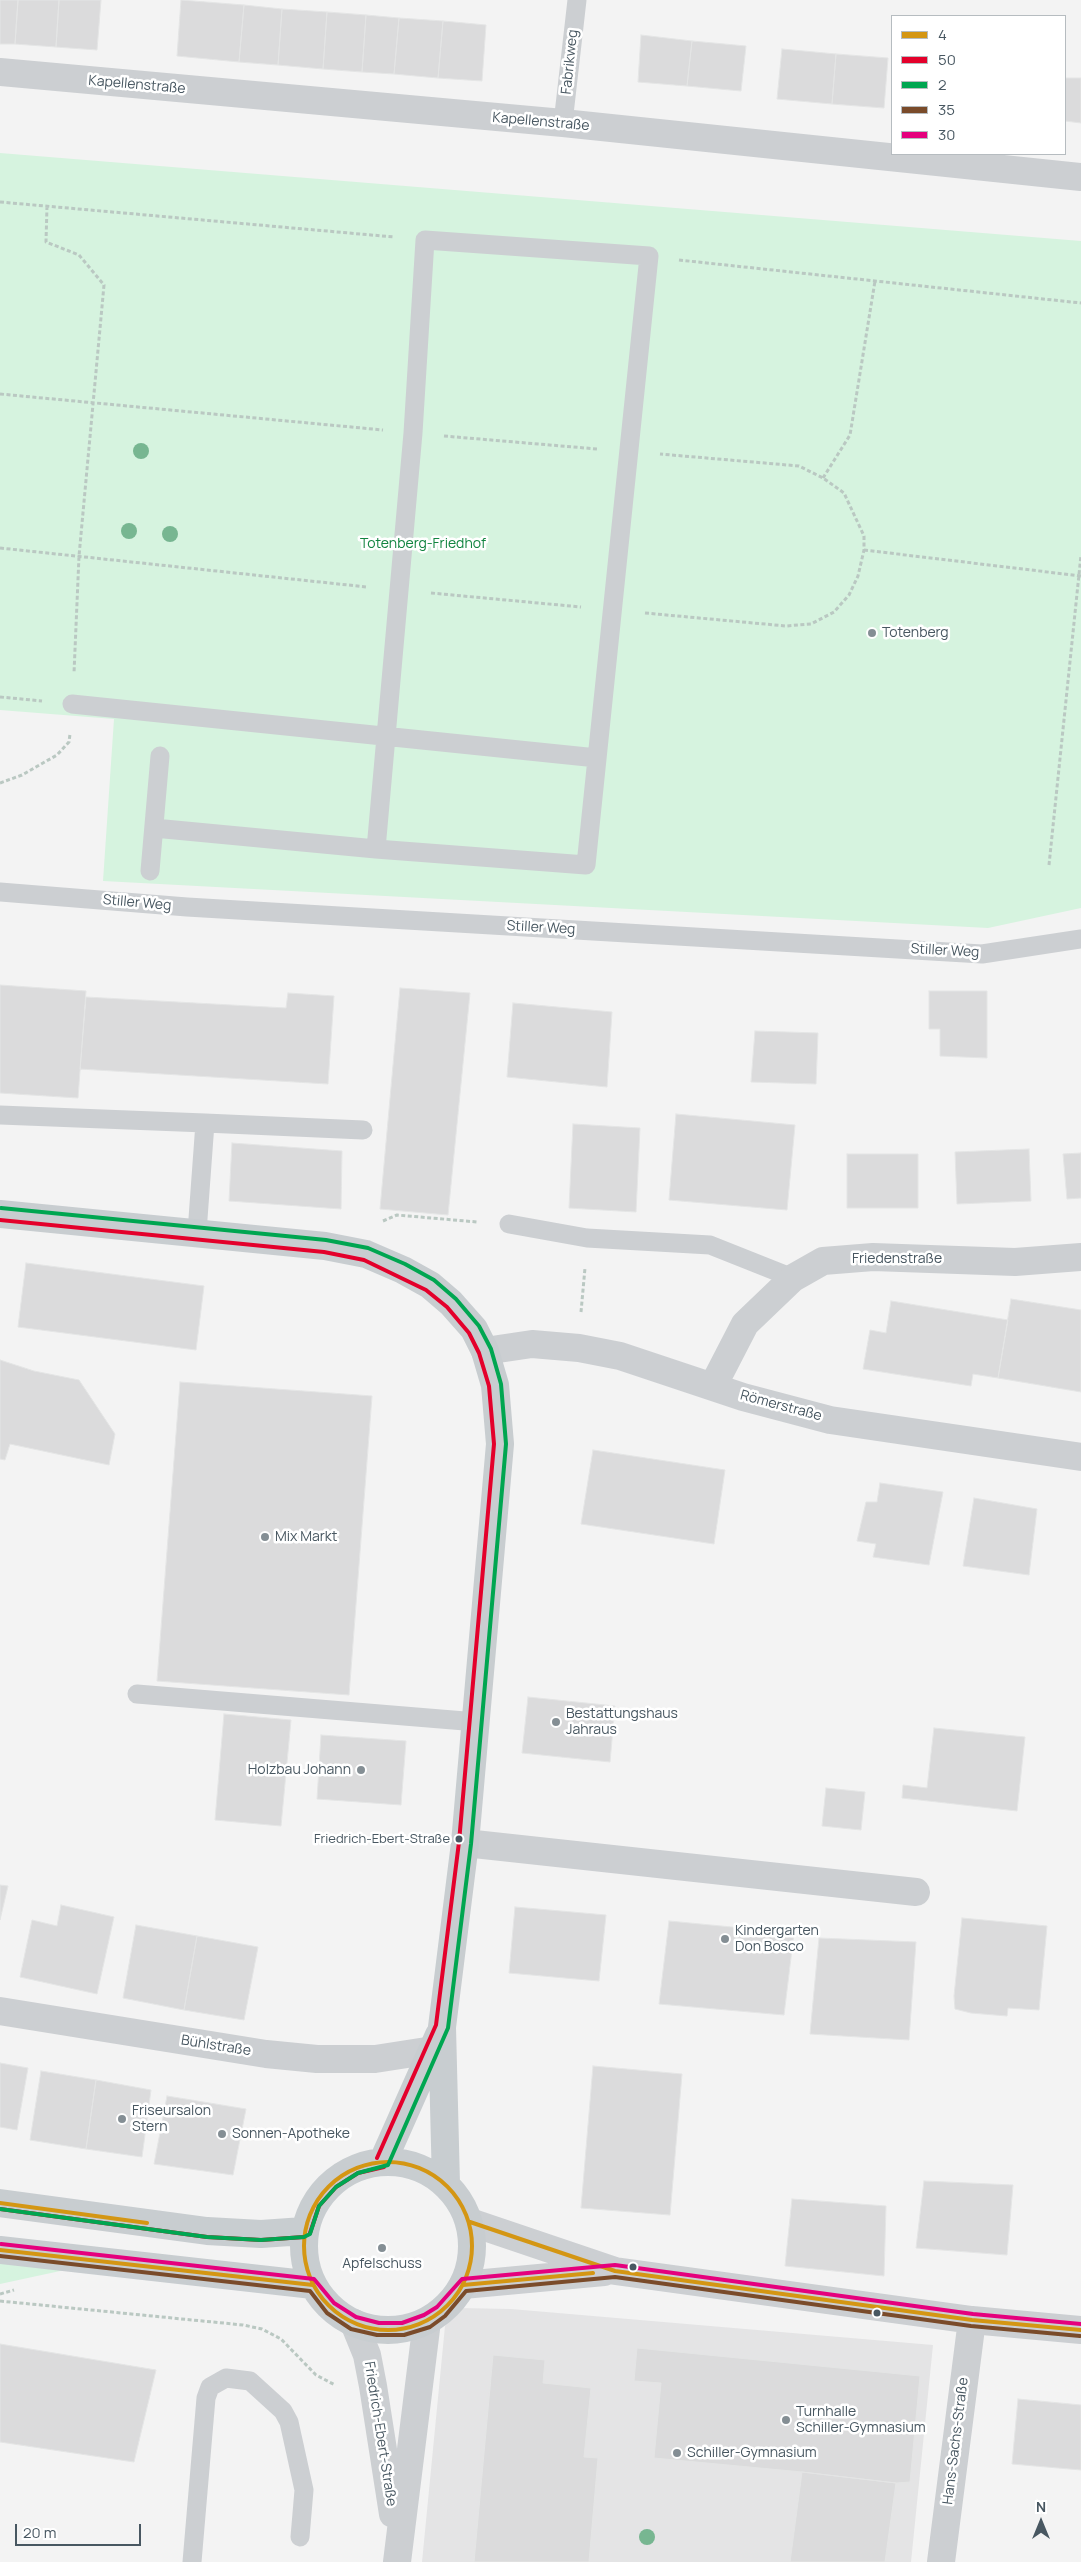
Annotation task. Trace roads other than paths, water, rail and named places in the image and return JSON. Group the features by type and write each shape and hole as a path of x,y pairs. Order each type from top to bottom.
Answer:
{"main road":[{"path":"0,1214 324,1246 374,1258 403,1270 430,1285 451,1303 474,1329 485,1351 495,1385 500,1444 466,1843 437,2038 446,2184"},
{"path":"383,2161 437,2038"},
{"path":"383,2161 406,2163 428,2171 446,2184 460,2201 470,2222 473,2243 470,2265 463,2285 441,2312 426,2321 403,2329 378,2330 354,2323 330,2308 313,2285 304,2259 304,2231 314,2204 332,2182 356,2167 383,2161"},
{"path":"0,2203 207,2231 261,2234 304,2231"},
{"path":"0,2250 313,2285"}],"street":[{"name":"Kapellenstraße","path":"0,72 891,152"},
{"name":"Kapellenstraße","path":"925,155 1007,162 1081,177"},
{"name":"Friedenstraße","path":"713,1386 745,1324 793,1278 823,1261 873,1256 1015,1262 1081,1257"},
{"name":"Römerstraße","path":"485,1351 532,1344 578,1348 620,1356 786,1409 830,1420 1081,1457"},
{"path":"466,1843 916,1892"},
{"name":"Bühlstraße","path":"0,2011 266,2054 317,2059 375,2059 437,2038"},
{"path":"470,2222 615,2271 972,2320 1081,2330"},
{"path":"463,2285 615,2271"},
{"name":"Hans-Sachs-Straße","path":"941,2562 972,2320"},
{"name":"Friedrich-Ebert-Straße","path":"398,2555 426,2321"},
{"name":"Friedrich-Ebert-Straße","path":"354,2323 367,2355 373,2386 398,2555"}],"lane":[{"name":"Fabrikweg","path":"563,124 577,0"},
{"path":"154,828 376,849 586,865 650,256 425,240 413,433 376,849"},
{"path":"72,704 597,758"},
{"path":"150,871 160,756"},
{"name":"Stiller Weg","path":"0,892 187,907 982,954 1081,939"},
{"path":"0,1115 362,1130"},
{"path":"197,1232 204,1123"},
{"path":"510,1224 587,1238 710,1245 793,1278"},
{"path":"137,1694 477,1722"},
{"path":"192,2562 206,2398 210,2387 226,2378 250,2380 283,2411 289,2422 304,2490 300,2537"}],"place":[{"name":"Totenberg","path":"872,633"},
{"name":"Mix Markt","path":"265,1537"},
{"name":"Bestattungshaus Jahraus","path":"556,1722"},
{"name":"Holzbau Johann","path":"361,1770"},
{"name":"Friedrich-Ebert-Straße","path":"459,1839"},
{"name":"Kindergarten Don Bosco","path":"725,1939"},
{"name":"Friseursalon Stern","path":"122,2119"},
{"name":"Sonnen-Apotheke","path":"222,2134"},
{"name":"Apfelschuss","path":"382,2248"},
{"name":"Turnhalle Schiller-Gymnasium","path":"786,2420"},
{"name":"Schiller-Gymnasium","path":"677,2453"}],"park label":[{"name":"Totenberg-Friedhof","path":"423,544"}]}
